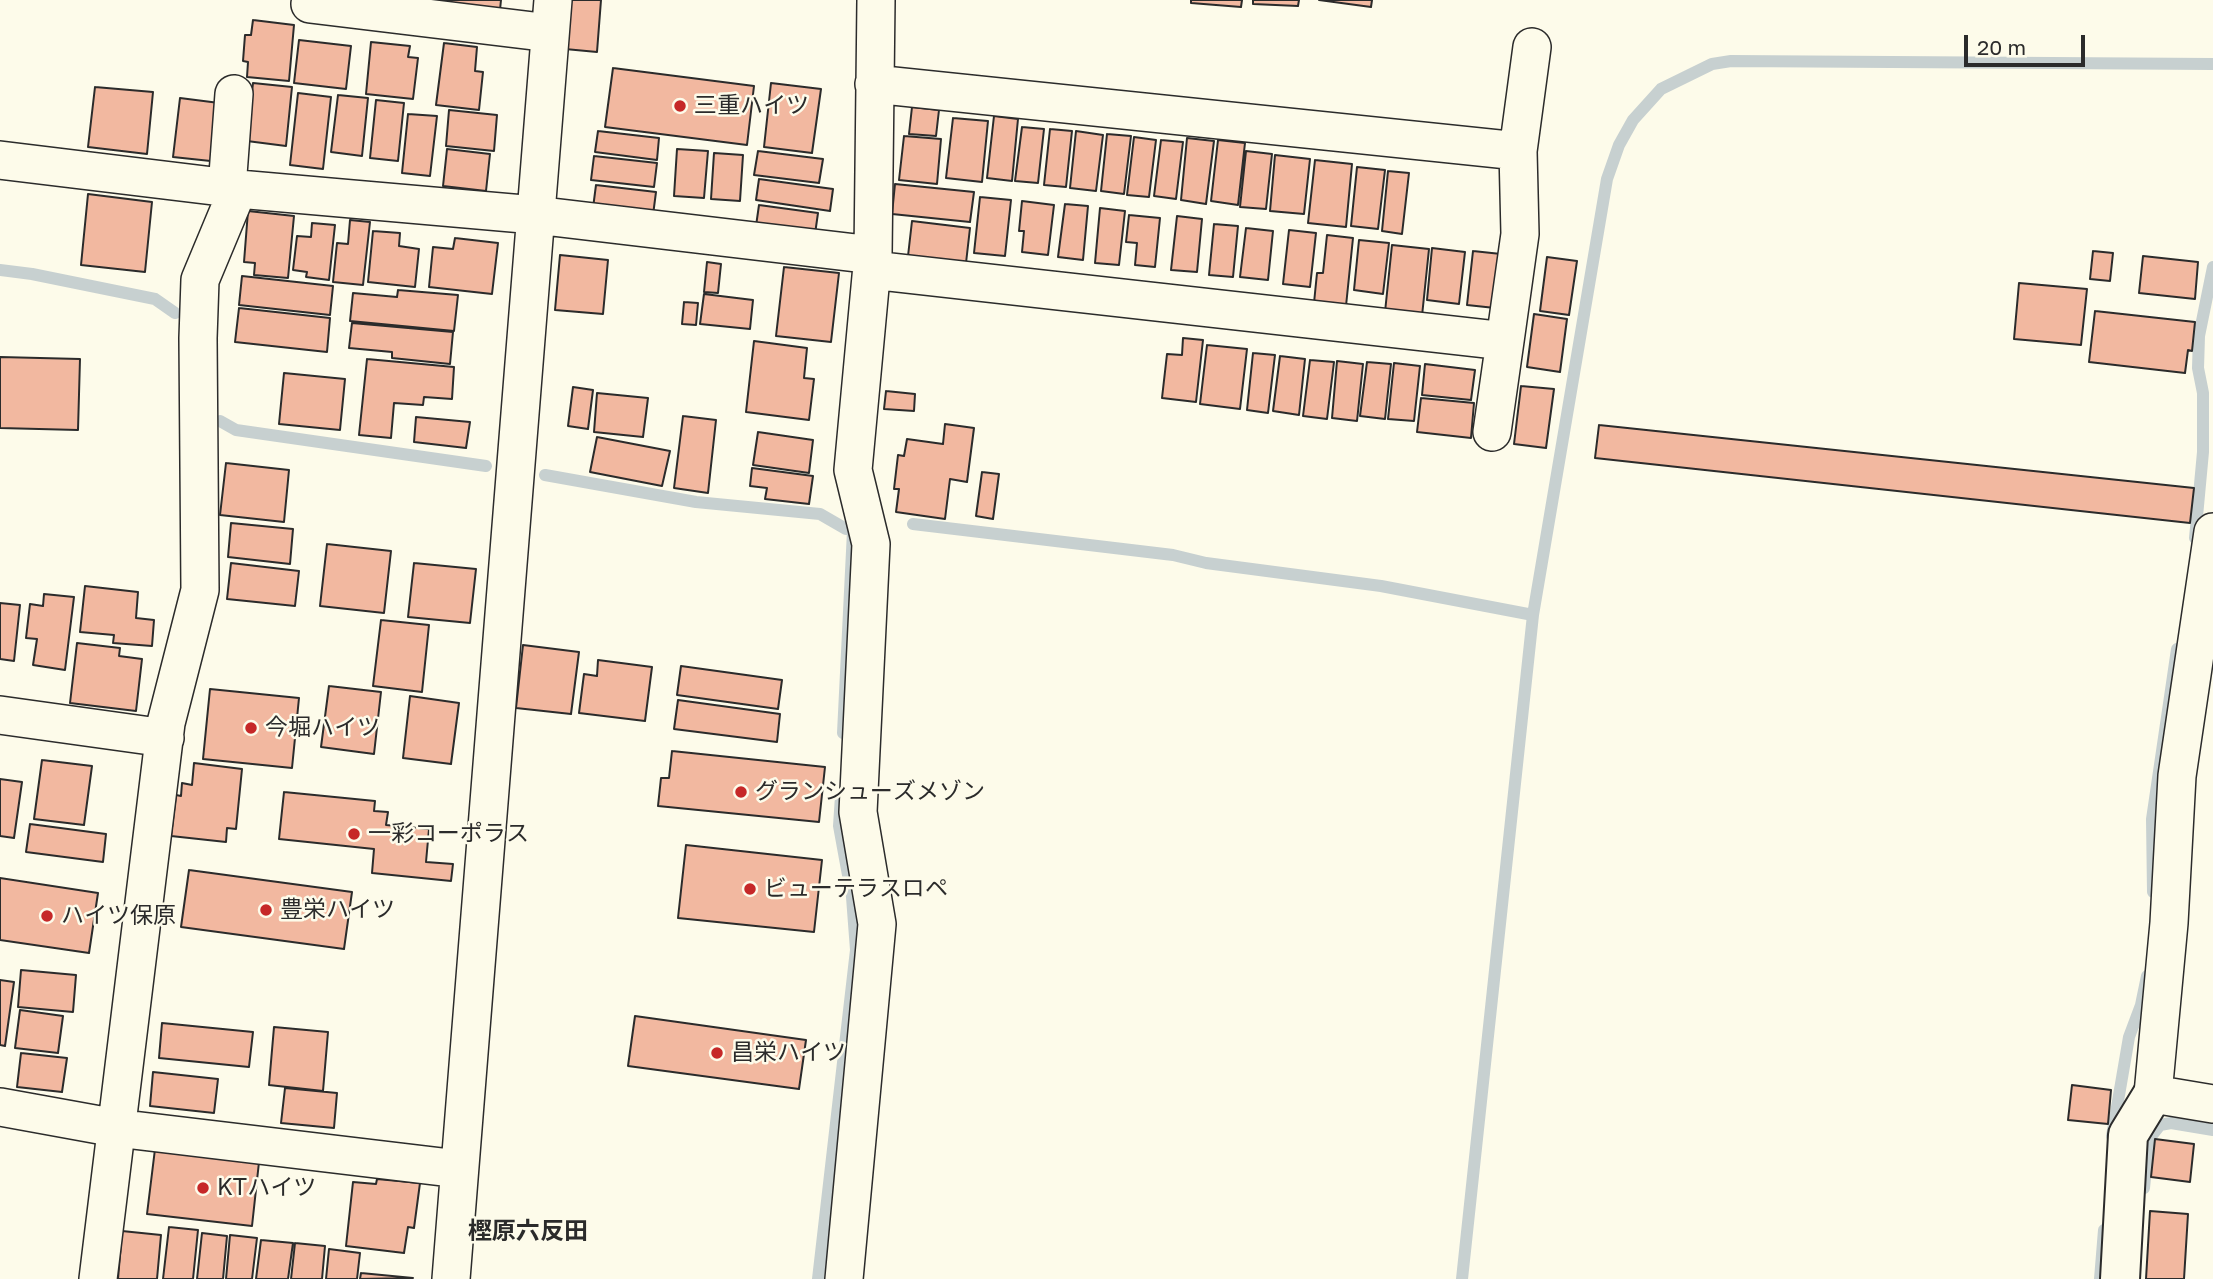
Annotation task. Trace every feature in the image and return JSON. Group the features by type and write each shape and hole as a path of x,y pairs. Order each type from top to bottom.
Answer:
{"street":[{"path":"844,1279 877,924 858,812 872,544 853,470 872,262 876,0"},
{"path":"310,4 552,16 451,1279"},
{"path":"1492,432 1520,234 1518,151 1532,47"},
{"path":"874,84 1518,151"},
{"path":"98,1279 166,723 200,590 200,280 233,188 234,94"},
{"path":"0,160 233,188 535,215 872,262 1504,341"},
{"path":"2120,1279 2128,1135 2153,1094 2169,923 2177,776 2213,540"},
{"path":"0,715 165,738"},
{"path":"2153,1094 2213,1104"},
{"path":"0,1107 116,1128 459,1168"}],"building":[{"path":"427,0 501,0 500,10"},
{"path":"570,0 601,0 597,52 565,49"},
{"path":"1191,0 1242,0 1241,7 1191,3"},
{"path":"1253,0 1299,0 1298,6 1253,4"},
{"path":"1319,0 1372,0 1371,7"},
{"path":"253,20 294,25 289,81 247,77 248,62 243,61 245,35 251,35"},
{"path":"299,40 351,46 346,89 294,83"},
{"path":"371,42 410,46 408,57 418,58 413,99 366,94"},
{"path":"444,43 477,47 475,71 483,72 479,110 436,105"},
{"name":"三重ハイツ","path":"613,68 754,86 747,145 605,127"},
{"path":"253,83 292,87 286,146 247,141"},
{"path":"771,83 821,89 812,153 764,147"},
{"path":"95,87 153,92 147,154 88,147"},
{"path":"298,93 331,97 323,169 290,165"},
{"path":"338,95 368,98 362,156 331,152"},
{"path":"180,98 227,104 220,162 173,157"},
{"path":"376,100 404,103 398,161 370,158"},
{"path":"912,107 939,110 936,136 909,134"},
{"path":"449,110 497,115 494,151 446,146"},
{"path":"408,114 437,116 430,176 402,173"},
{"path":"994,116 1018,119 1012,181 987,178"},
{"path":"953,118 988,121 982,182 946,178"},
{"path":"1022,127 1044,129 1038,183 1015,181"},
{"path":"1050,129 1072,131 1066,187 1044,185"},
{"path":"598,131 659,138 657,160 595,152"},
{"path":"1076,131 1103,135 1096,191 1070,188"},
{"path":"1107,134 1131,136 1124,194 1101,191"},
{"path":"904,136 941,139 937,184 899,180"},
{"path":"1134,137 1156,140 1149,197 1127,195"},
{"path":"1187,138 1214,141 1206,204 1181,200"},
{"path":"1161,140 1183,142 1176,199 1154,196"},
{"path":"1218,140 1245,143 1238,205 1211,201"},
{"path":"447,149 490,154 486,191 443,186"},
{"path":"677,149 708,151 704,198 674,196"},
{"path":"758,151 823,159 819,183 754,175"},
{"path":"1246,151 1272,154 1266,209 1240,207"},
{"path":"714,153 743,155 740,201 711,199"},
{"path":"1275,155 1310,159 1304,214 1270,211"},
{"path":"594,156 657,163 654,187 591,180"},
{"path":"1315,160 1352,164 1346,227 1308,223"},
{"path":"1357,167 1385,170 1378,229 1351,226"},
{"path":"1388,171 1409,173 1402,234 1382,231"},
{"path":"759,179 833,189 830,211 756,200"},
{"path":"895,184 974,192 970,222 892,214"},
{"path":"596,185 656,192 653,215 593,208"},
{"path":"88,194 152,202 145,272 81,265"},
{"path":"980,197 1011,200 1005,256 974,253"},
{"path":"1022,201 1054,205 1048,255 1022,252 1024,231 1019,231"},
{"path":"1065,204 1088,206 1083,260 1058,257"},
{"path":"759,205 818,213 815,234 756,226"},
{"path":"1100,208 1125,211 1119,265 1095,263"},
{"path":"248,211 294,216 288,278 254,275 255,263 244,262"},
{"path":"1129,215 1160,218 1155,267 1135,265 1137,243 1126,242"},
{"path":"1177,216 1202,219 1197,272 1171,270"},
{"path":"350,220 370,222 363,285 333,282 337,243 348,244"},
{"path":"912,221 970,228 966,263 908,256"},
{"path":"312,223 335,225 329,280 306,277 307,272 293,270 297,236 311,237"},
{"path":"1214,224 1238,226 1233,277 1209,275"},
{"path":"1246,228 1273,231 1268,280 1240,277"},
{"path":"1289,230 1316,233 1310,287 1283,284"},
{"path":"373,231 400,233 399,246 419,249 415,287 368,282"},
{"path":"1327,235 1353,238 1346,306 1314,303 1317,273 1323,273"},
{"path":"455,238 498,243 492,294 429,287 433,247 453,249"},
{"path":"1359,240 1389,243 1383,294 1354,290"},
{"path":"1392,245 1429,249 1422,316 1385,312"},
{"path":"1432,248 1465,252 1459,304 1427,300"},
{"path":"1473,251 1501,254 1495,308 1467,305"},
{"path":"2093,251 2113,253 2110,281 2090,279"},
{"path":"560,255 608,260 603,314 555,310"},
{"path":"2143,256 2198,262 2195,299 2139,293"},
{"path":"1547,257 1577,261 1569,315 1540,311"},
{"path":"707,262 721,264 718,293 704,292"},
{"path":"784,267 839,273 831,342 776,336"},
{"path":"242,276 333,286 330,315 239,305"},
{"path":"2019,283 2087,289 2081,345 2014,339"},
{"path":"398,290 458,295 454,331 350,321 353,293 397,297"},
{"path":"704,294 753,300 750,329 700,324"},
{"path":"684,302 698,303 696,325 682,324"},
{"path":"239,308 330,318 327,352 235,342"},
{"path":"2095,311 2195,322 2192,351 2188,350 2185,373 2089,362"},
{"path":"1534,314 1567,319 1560,372 1527,367"},
{"path":"352,323 453,332 450,364 392,358 392,352 349,348"},
{"path":"1183,338 1203,340 1196,402 1162,398 1167,354 1182,355"},
{"path":"754,341 807,348 804,378 814,379 809,420 746,412"},
{"path":"1207,345 1247,349 1240,409 1200,404"},
{"path":"1253,353 1275,355 1268,413 1247,410"},
{"path":"1280,356 1305,359 1299,415 1273,411"},
{"path":"0,357 80,359 78,430 0,428"},
{"path":"367,359 454,367 452,399 424,397 423,405 394,403 391,438 359,435"},
{"path":"1310,360 1334,362 1327,419 1303,416"},
{"path":"1337,361 1363,364 1357,421 1332,418"},
{"path":"1367,362 1391,364 1385,419 1360,416"},
{"path":"1394,363 1420,366 1414,421 1388,419"},
{"path":"1425,364 1475,370 1471,400 1422,395"},
{"path":"284,373 345,379 340,430 279,424"},
{"path":"1521,386 1554,389 1546,448 1514,444"},
{"path":"573,387 593,390 588,429 568,426"},
{"path":"886,391 915,394 914,411 884,409"},
{"path":"597,393 648,398 643,437 594,432"},
{"path":"1421,398 1474,403 1471,438 1417,432"},
{"path":"683,416 716,420 708,493 674,488"},
{"path":"416,417 470,422 466,448 414,442"},
{"path":"945,424 974,428 967,482 950,479 945,519 896,512 899,489 894,489 898,455 904,456 907,439 943,444"},
{"path":"1599,425 2194,488 2190,523 1595,458"},
{"path":"758,432 813,440 809,473 753,465"},
{"path":"597,437 670,451 662,486 590,472"},
{"path":"226,463 289,470 284,522 220,515"},
{"path":"752,468 813,476 809,504 765,499 767,488 750,486"},
{"path":"982,472 999,474 993,519 976,516"},
{"path":"231,523 293,529 290,564 228,557"},
{"path":"327,544 391,551 384,613 320,606"},
{"path":"231,563 299,571 295,606 227,599"},
{"path":"414,563 476,569 470,623 408,617"},
{"path":"85,586 138,592 136,618 154,620 152,646 113,643 114,635 80,632"},
{"path":"44,594 74,597 65,670 33,665 37,639 26,638 30,604 43,606"},
{"path":"0,603 20,605 14,661 0,659"},
{"path":"381,620 429,625 422,692 373,686"},
{"path":"77,643 120,648 119,656 142,659 136,711 70,703"},
{"path":"523,645 579,652 571,714 516,708"},
{"path":"598,660 652,667 645,721 579,713 584,674 597,676"},
{"path":"681,666 782,680 778,709 677,695"},
{"path":"329,686 381,692 374,754 321,747"},
{"name":"今堀ハイツ","path":"210,689 299,698 292,768 203,759"},
{"path":"410,696 459,703 451,764 403,758"},
{"path":"678,700 780,714 777,742 674,729"},
{"name":"グランシューズメゾン","path":"672,751 825,767 819,822 658,806 661,778 669,778"},
{"path":"42,760 92,766 84,825 34,819"},
{"path":"194,763 242,769 236,829 227,828 226,842 171,836 176,795 181,796 182,783 192,785"},
{"path":"0,779 22,782 14,838 0,836"},
{"name":"一彩コーポラス","path":"284,792 375,801 374,811 388,812 386,825 429,829 426,862 453,864 451,881 372,873 374,849 279,839"},
{"path":"30,824 106,834 103,862 26,852"},
{"name":"ビューテラスロペ","path":"686,845 822,860 814,932 678,918"},
{"name":"豊栄ハイツ","path":"189,870 352,892 344,949 181,927"},
{"name":"ハイツ保原","path":"0,878 98,893 89,953 0,940"},
{"path":"21,970 76,975 73,1012 18,1007"},
{"path":"0,980 14,982 5,1046 0,1045"},
{"path":"20,1010 63,1016 58,1053 15,1048"},
{"name":"昌栄ハイツ","path":"635,1016 806,1040 799,1089 628,1066"},
{"path":"162,1023 253,1032 249,1067 159,1058"},
{"path":"274,1027 328,1032 323,1091 269,1085"},
{"path":"21,1053 67,1058 62,1092 17,1087"},
{"path":"153,1072 218,1079 214,1113 150,1106"},
{"path":"2072,1085 2111,1090 2108,1124 2068,1120"},
{"path":"285,1088 337,1093 334,1128 281,1123"},
{"path":"2155,1139 2194,1144 2190,1182 2151,1177"},
{"name":"KTハイツ","path":"155,1149 259,1162 252,1226 147,1214"},
{"path":"377,1179 420,1183 414,1228 408,1227 404,1253 346,1246 353,1182 376,1184"},
{"path":"2150,1211 2188,1214 2184,1279 2146,1279"},
{"path":"169,1227 198,1230 193,1279 163,1279"},
{"path":"122,1231 161,1235 157,1279 118,1279"},
{"path":"202,1233 227,1236 223,1279 197,1279"},
{"path":"230,1235 257,1238 252,1279 226,1279"},
{"path":"261,1240 293,1243 288,1279 256,1279"},
{"path":"295,1243 325,1246 322,1279 291,1279"},
{"path":"329,1249 360,1253 357,1279 326,1279"},
{"path":"361,1273 413,1278 360,1279"}],"waterway":[{"path":"1462,1279 1533,615 1607,179 1619,145 1633,120 1661,89 1712,64 1731,61 2213,64"},
{"path":"2195,538 2203,452 2203,393 2198,368 2199,336 2213,267"},
{"path":"0,270 155,299 175,313"},
{"path":"220,421 236,430 486,466"},
{"path":"545,475 696,502 820,514 846,529"},
{"path":"913,524 1173,555 1206,563 1381,586 1533,615"},
{"path":"843,733 853,531"},
{"path":"2153,892 2152,819 2177,649"},
{"path":"818,1279 856,950 852,897 839,826 841,796"},
{"path":"2112,1136 2129,1037 2141,1005 2147,976"},
{"path":"2144,1188 2149,1139 2160,1125 2171,1123 2213,1130"},
{"path":"2100,1279 2104,1230"}],"place":[{"name":"三重ハイツ","path":"680,106"},
{"name":"今堀ハイツ","path":"251,728"},
{"name":"グランシューズメゾン","path":"741,792"},
{"name":"一彩コーポラス","path":"354,834"},
{"name":"ビューテラスロペ","path":"750,889"},
{"name":"豊栄ハイツ","path":"266,910"},
{"name":"ハイツ保原","path":"47,916"},
{"name":"昌栄ハイツ","path":"717,1053"},
{"name":"KTハイツ","path":"203,1188"}],"district":[{"name":"樫原六反田","path":"528,1231"}]}
